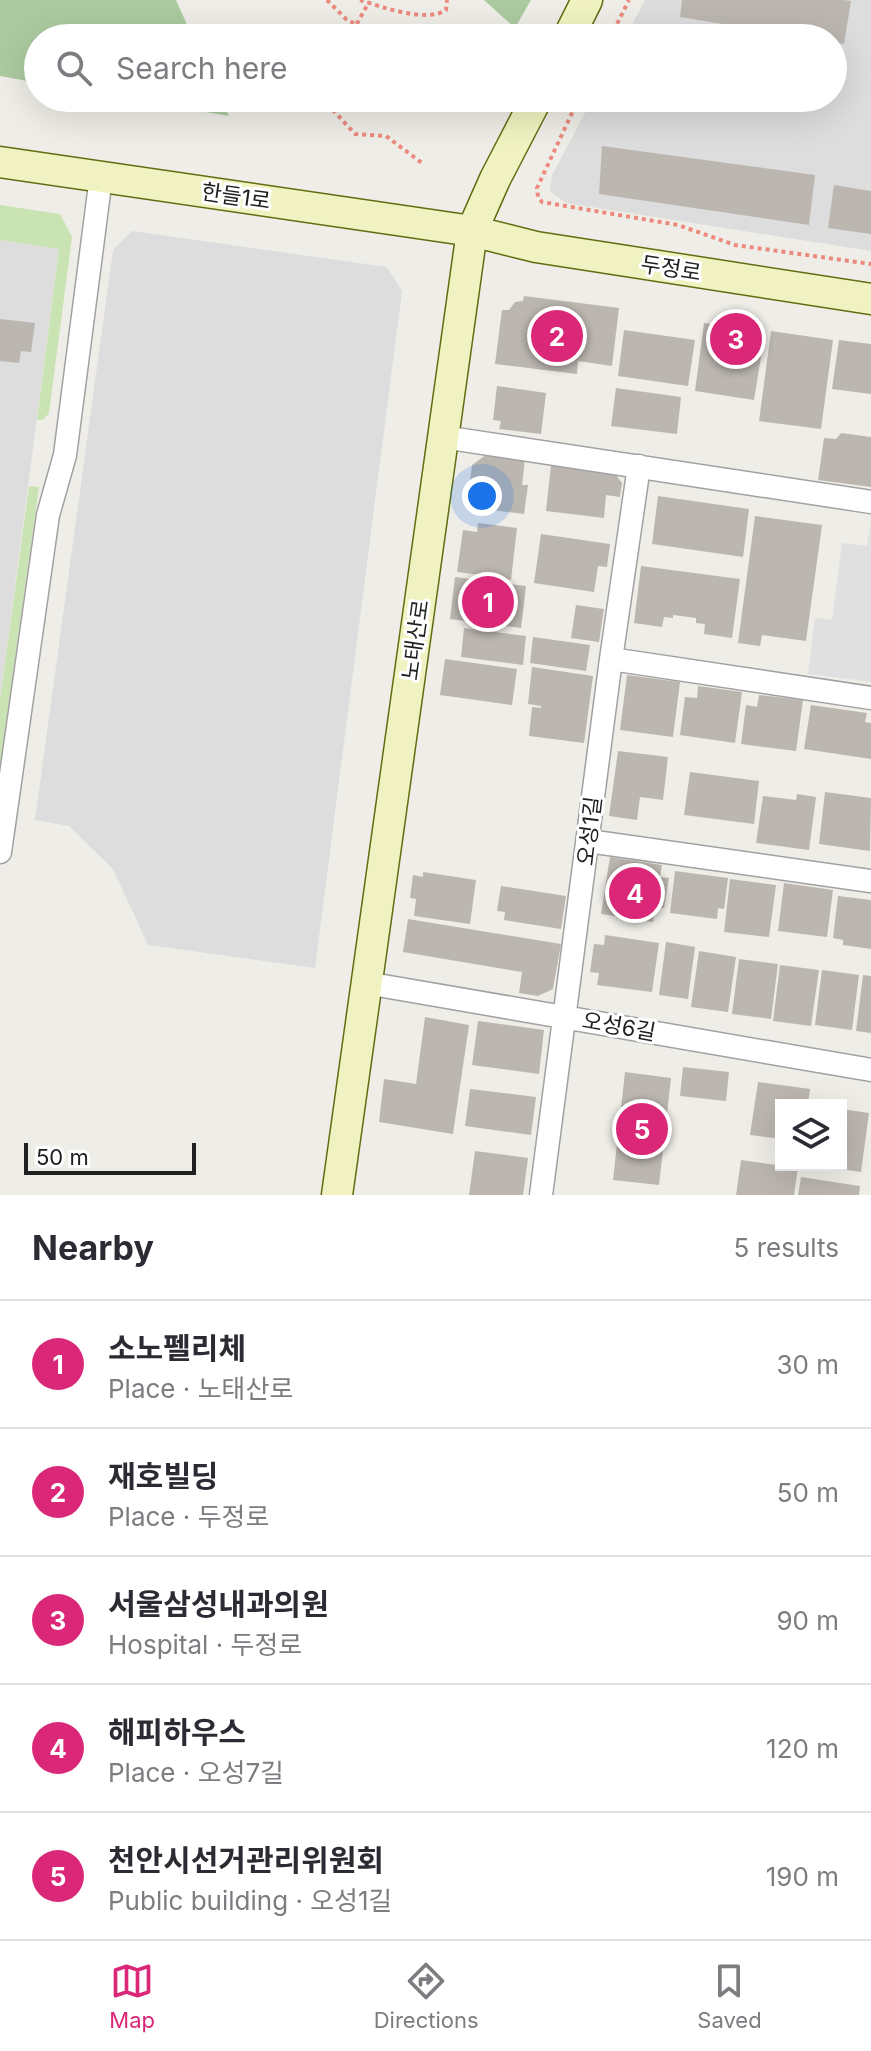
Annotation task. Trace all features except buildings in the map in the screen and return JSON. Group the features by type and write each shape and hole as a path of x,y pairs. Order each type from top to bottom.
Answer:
{"street":[{"path":"575,24 587,0"},
{"name":"노태산로","path":"337,1195 472,231 530,112"},
{"name":"한들1로","path":"0,162 472,231"},
{"path":"0,852 48,515 65,455 101,177"},
{"name":"두정로","path":"472,231 536,247 871,299"},
{"path":"443,437 871,502"},
{"name":"오성1길","path":"541,1195 639,466"},
{"path":"611,659 871,698"},
{"path":"588,841 871,881"},
{"name":"오성6길","path":"366,983 871,1070"}],"path":[{"path":"327,0 355,24"},
{"path":"360,0 392,11 438,15 446,10 447,0"},
{"path":"617,24 629,0"},
{"path":"358,24 369,1"},
{"path":"335,112 355,134 386,136 422,163"},
{"path":"572,112 537,188 542,202 678,225 735,245 871,264"}],"shaded area":[{"path":"645,0 871,0 871,251 566,203 550,191 552,175 586,112 847,112 847,24 632,24"},
{"path":"132,231 387,267 402,291 315,968 148,945 113,869 69,826 35,820 113,250"},
{"path":"0,240 59,249 0,700"},
{"path":"871,520 871,682 808,674 815,618 832,620 842,543 867,546"}],"green space":[{"path":"0,0 176,0 187,24 24,24 24,80 0,76"},
{"path":"484,0 531,0 517,24 511,24"},
{"path":"206,112 227,112 229,116"},
{"path":"0,205 60,214 72,237 49,413 43,420 37,420 59,249 0,240"},
{"path":"29,486 39,487 0,765 0,700"}],"place":[{"name":"재호빌딩","path":"557,336"},
{"name":"서울삼성내과의원","path":"736,339"},
{"name":"소노펠리체","path":"488,602"},
{"name":"해피하우스","path":"635,893"},
{"name":"천안시선거관리위원회","path":"642,1129"}]}
